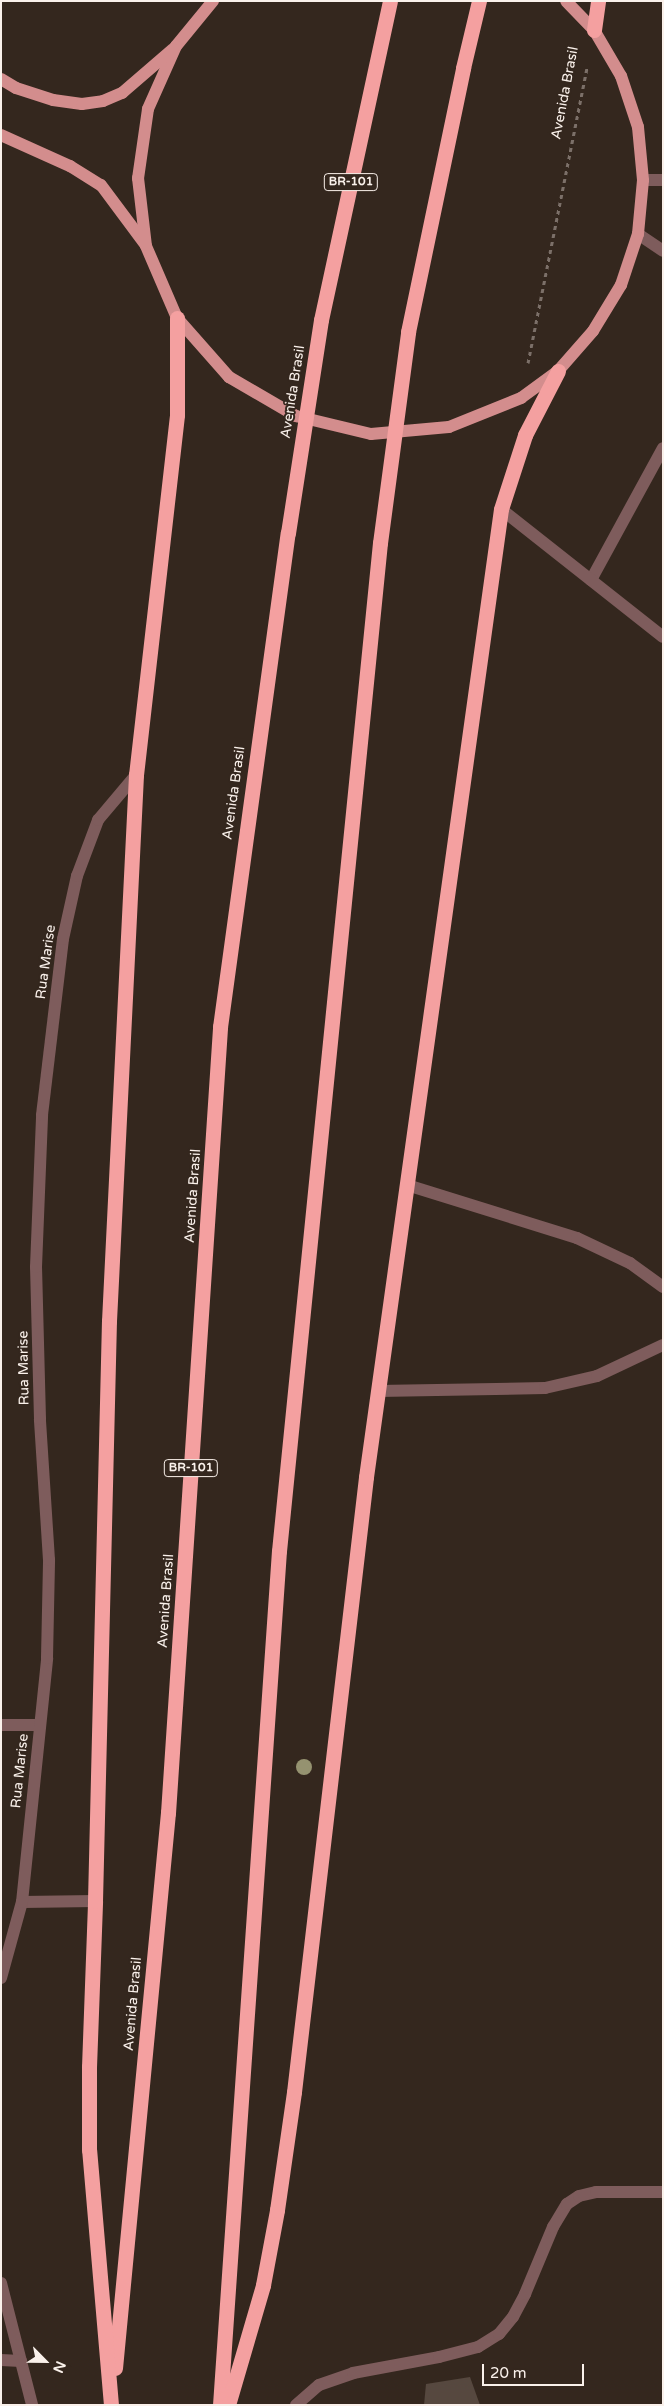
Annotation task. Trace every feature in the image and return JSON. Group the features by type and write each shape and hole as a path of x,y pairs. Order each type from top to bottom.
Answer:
{"highway":[{"name":"Avenida Brasil","path":"111,2405 168,1813 220,1027 288,533 321,320 390,1"},
{"path":"220,2405 279,1551 380,543 408,332 463,68 479,1"},
{"path":"594,30 598,1"},
{"path":"111,2405 89,2150 89,2067 96,1901 109,1321 136,775 177,415 177,318"},
{"path":"228,2405 263,2285 278,2210 294,2092 378,1391 501,509 525,435 558,371"}],"main road":[{"path":"1,79 16,88 53,100 82,104 103,101 122,93 176,46 213,1"},
{"path":"1,135 70,166 101,185 146,246 177,318 228,376 296,416 372,434 449,428 521,398 558,371 594,331 621,285 638,234 643,180 638,127 622,76 594,30 566,1"},
{"path":"146,246 138,178 148,109 176,46"}],"street":[{"path":"643,180 663,180"},
{"path":"638,234 663,252"},
{"path":"591,580 663,448"},
{"path":"501,509 663,637"},
{"name":"Rua Marise","path":"1,1978 22,1902 47,1658 49,1560 40,1419 36,1267 42,1115 63,940 77,876 98,820 136,775"},
{"path":"407,1185 577,1238 630,1264 663,1288"},
{"path":"378,1391 545,1388 597,1376 663,1345"},
{"path":"1,1725 40,1725"},
{"path":"22,1902 96,1901"},
{"path":"296,2405 318,2385 352,2372 439,2357 478,2347 499,2334 513,2317 526,2294 553,2227 567,2204 579,2196 596,2192 663,2192"},
{"path":"1,2283 32,2405"},
{"path":"1,2360 21,2361"}],"path":[{"name":"Avenida Brasil","path":"521,398 594,30"}],"building":[{"path":"470,2377 480,2405 424,2405 426,2384"}]}
